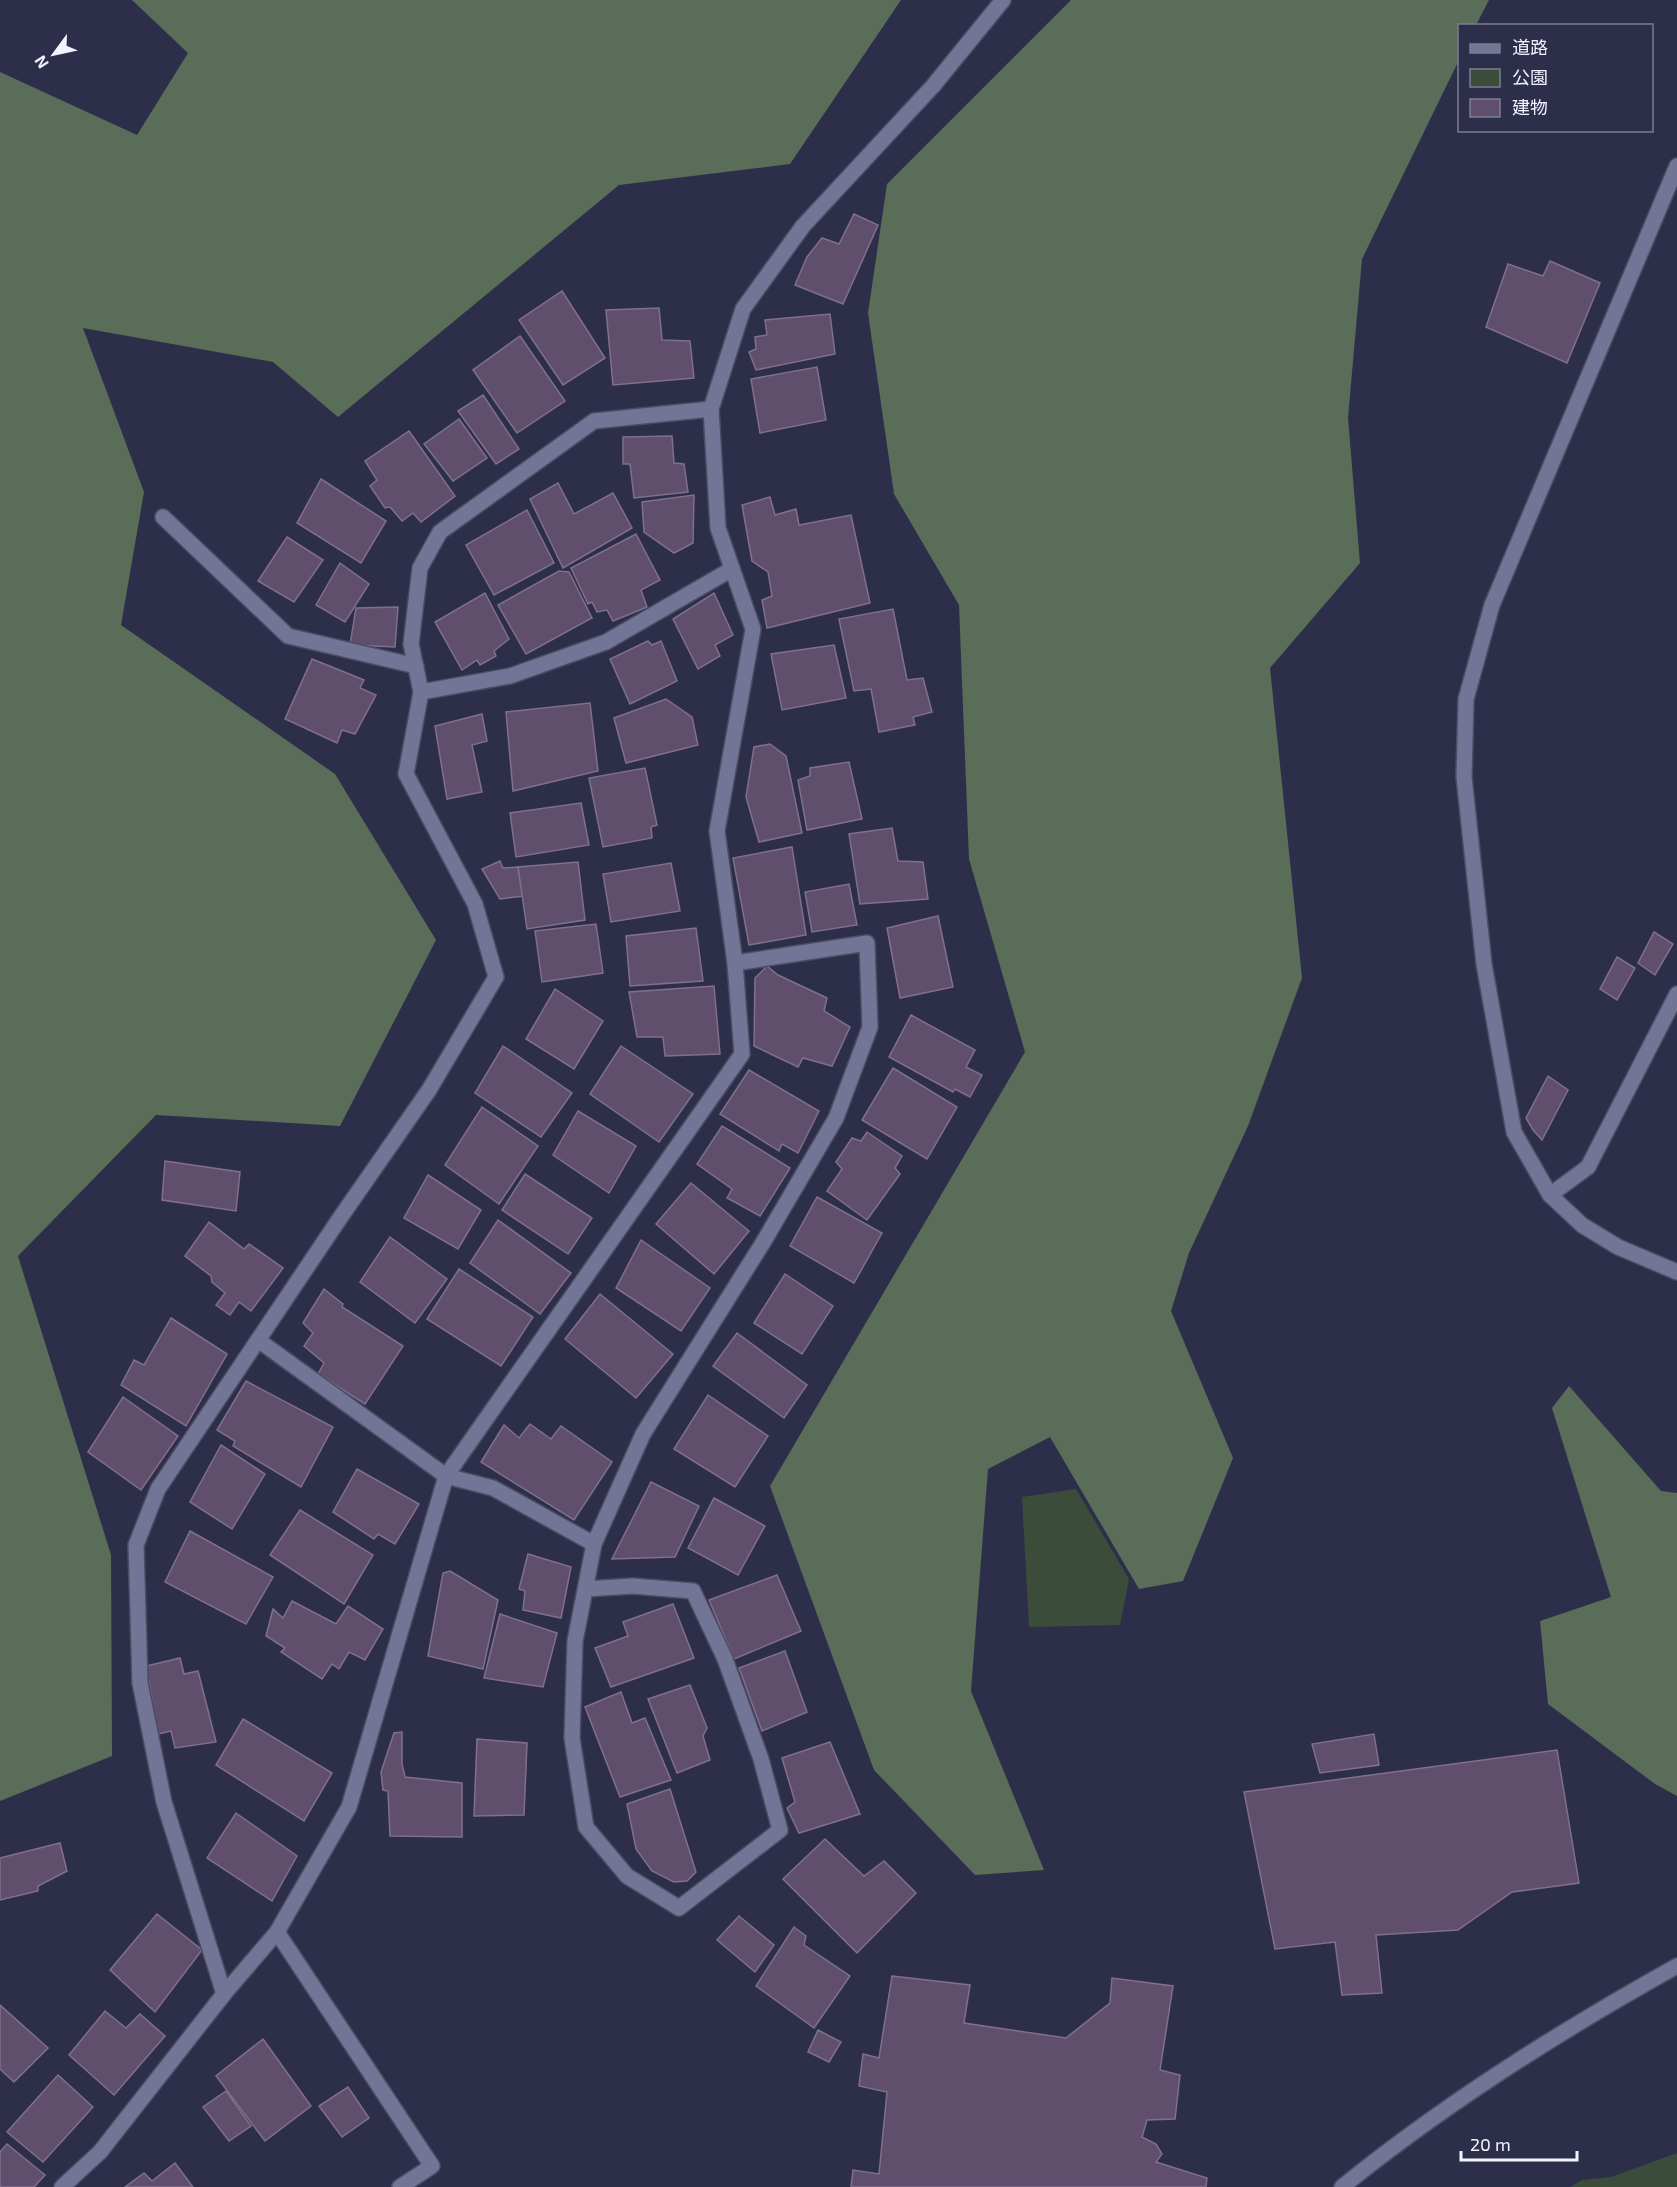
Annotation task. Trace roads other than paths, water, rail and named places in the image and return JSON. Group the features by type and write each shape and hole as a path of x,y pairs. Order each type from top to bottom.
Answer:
{"street":[{"path":"62,2187 100,2152 224,1994 277,1932 349,1807 446,1476 742,1054 735,963 717,831 753,629 718,528 711,409 743,309 803,226 933,86 1003,0"},
{"path":"1677,166 1491,605 1466,699 1464,777 1484,964 1514,1132 1550,1195 1582,1225 1618,1247 1677,1272"},
{"path":"224,1994 164,1802 140,1683 136,1545 158,1489 429,1090 496,978 475,904 406,774 421,692 411,644 420,568 440,532 594,421 711,409"},
{"path":"163,517 288,636 416,666"},
{"path":"421,692 510,676 606,642 732,569"},
{"path":"585,1589 633,1586 693,1591 725,1659 761,1759 780,1830 679,1908 627,1876 586,1827 572,1738 575,1641 585,1589 594,1544 643,1434 764,1241 836,1118 870,1028 867,944 735,963"},
{"path":"1550,1195 1588,1167 1677,994"},
{"path":"258,1340 446,1476 493,1488 594,1544"},
{"path":"277,1932 432,2166 400,2187"},
{"path":"1342,2187 1399,2141 1532,2050 1677,1966"}]}
